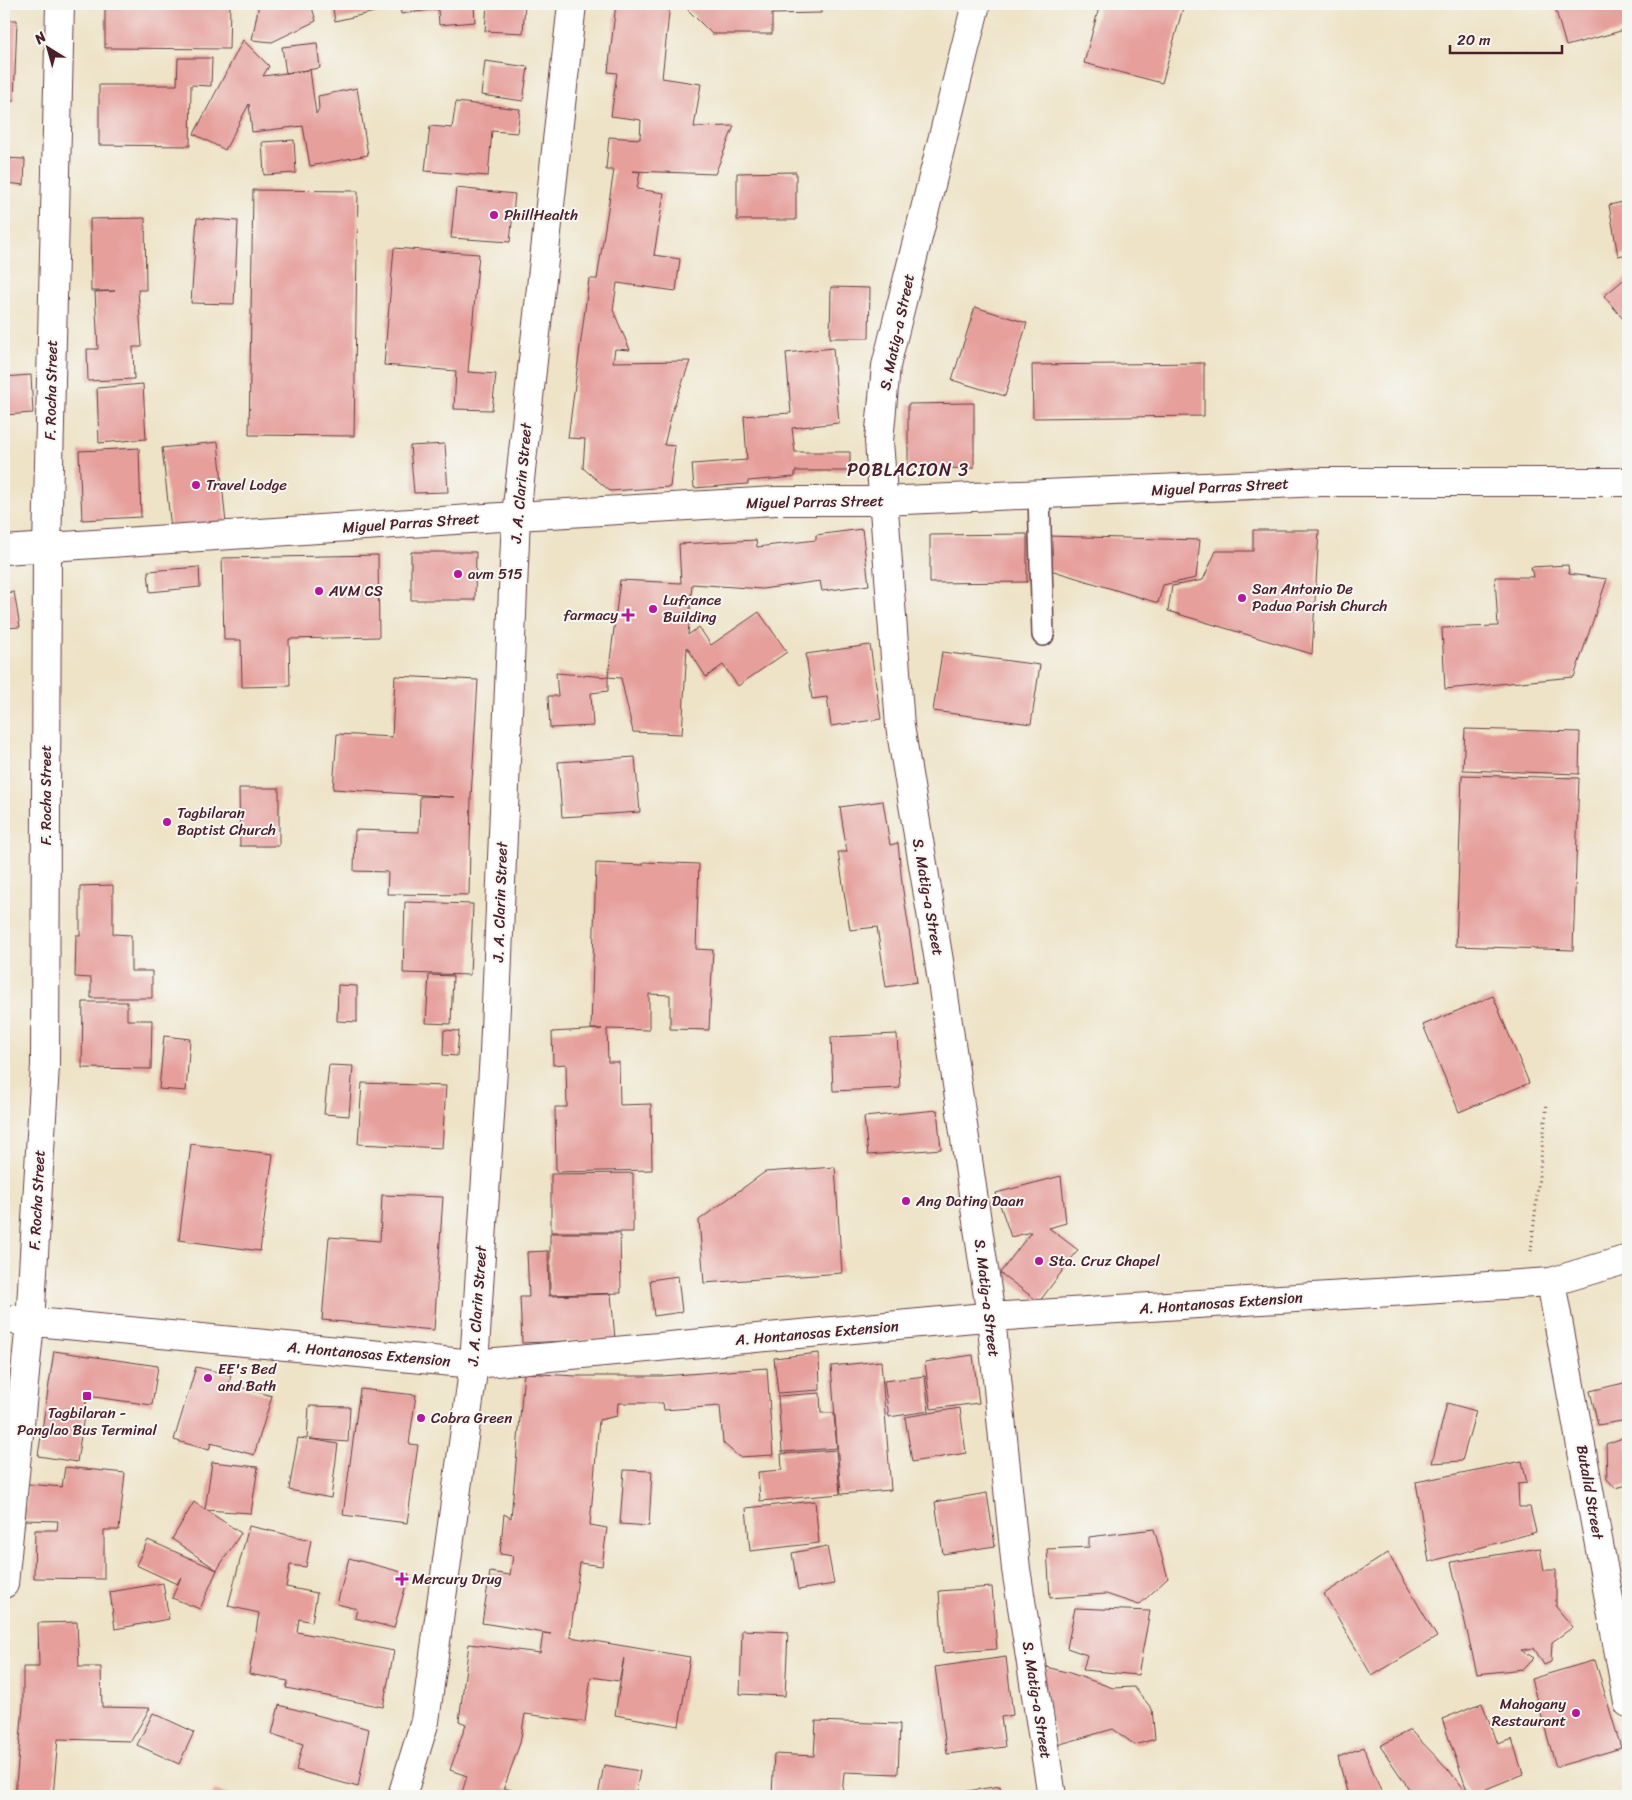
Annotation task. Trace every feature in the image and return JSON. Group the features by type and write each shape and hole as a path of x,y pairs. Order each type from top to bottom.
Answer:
{"street":[{"name":"F. Rocha Street","path":"4,1584 17,1321 45,1065 47,548 60,4"},
{"name":"J. A. Clarin Street","path":"402,1796 425,1721 474,1364 494,1054 516,516 572,4"},
{"name":"S. Matig-a Street","path":"976,4 886,366 879,441 900,726 939,961 991,1317 1016,1569 1052,1796"},
{"name":"Miguel Parras Street","path":"4,550 775,501 882,501 1321,482 1628,482"},
{"name":"A. Hontanosas Extension","path":"17,1321 474,1364 991,1317 1539,1283 1628,1259"},
{"name":"Butalid Street","path":"1539,1283 1628,1703"}],"lane":[{"path":"1039,494 1042,635"}],"path":[{"path":"1539,1283 1547,1103"}],"building":[{"path":"105,4 230,4 229,49 105,48"},
{"path":"259,4 311,4 316,21 272,42 252,40"},
{"path":"332,4 391,4 392,8 335,21"},
{"path":"400,4 474,4 475,22 439,25 438,9 401,14"},
{"path":"487,4 525,4 523,33 485,31"},
{"path":"616,4 670,4 662,78 701,84 694,127 734,126 715,174 632,171 640,172 637,189 664,193 654,255 680,259 676,291 617,283 613,310 630,350 615,349 613,362 690,361 673,409 664,445 675,446 670,487 610,491 583,468 585,439 568,438 589,279 597,279 614,170 606,170 609,137 640,139 641,120 611,116 617,73 608,72"},
{"path":"687,4 821,4 821,13 772,14 772,34 712,34 687,9"},
{"path":"1100,4 1184,4 1162,83 1084,63"},
{"path":"1554,4 1624,4 1628,29 1566,46"},
{"path":"4,20 17,20 14,101 4,101"},
{"path":"243,40 269,66 263,76 310,70 316,114 319,109 318,96 357,88 368,155 310,166 303,126 252,132 249,104 225,150 194,134"},
{"path":"317,43 320,68 286,73 282,47"},
{"path":"178,58 212,58 211,86 191,85 190,146 99,145 99,85 177,85"},
{"path":"485,61 528,67 523,101 481,95"},
{"path":"456,102 520,109 517,133 492,131 488,176 425,171 430,126 452,128"},
{"path":"294,140 296,173 264,175 262,142"},
{"path":"4,158 25,159 24,185 6,183 4,189"},
{"path":"796,172 796,220 737,220 737,173"},
{"path":"456,188 515,194 510,242 451,238"},
{"path":"253,190 358,191 354,436 249,435"},
{"path":"1628,201 1628,254 1618,256 1609,205"},
{"path":"145,218 146,290 138,290 142,347 133,347 134,379 88,381 87,349 98,349 95,292 115,291 91,291 90,219"},
{"path":"197,218 238,221 234,304 191,303"},
{"path":"394,248 479,254 468,372 496,374 492,410 454,409 456,371 384,365"},
{"path":"1628,276 1628,325 1604,296"},
{"path":"831,287 870,288 869,338 830,338"},
{"path":"975,307 1027,323 1005,396 952,380"},
{"path":"833,348 839,423 792,428 795,452 850,452 850,471 795,471 795,477 748,481 748,484 694,488 692,464 747,460 744,416 791,413 786,353"},
{"path":"1204,363 1204,416 1033,418 1032,365"},
{"path":"31,375 33,413 4,415 4,377"},
{"path":"143,384 146,439 99,443 97,388"},
{"path":"974,403 974,468 908,469 908,404"},
{"path":"218,442 226,524 171,529 162,448"},
{"path":"445,444 448,492 414,493 410,446"},
{"path":"139,448 141,517 82,520 79,451"},
{"path":"862,529 869,585 822,591 820,581 762,589 692,584 688,635 699,627 711,645 759,612 787,652 738,686 723,665 706,677 687,647 682,734 633,732 621,678 608,677 620,580 681,583 679,544 756,540 757,547 816,540 816,535"},
{"name":"San Antonio De Padua Parish Church","path":"1253,530 1319,530 1312,654 1168,611 1172,586 1203,580 1216,551 1253,551"},
{"path":"1027,534 1027,582 930,583 930,535"},
{"path":"1048,536 1200,540 1196,578 1163,585 1158,603 1044,568"},
{"path":"411,552 476,552 475,600 411,600"},
{"path":"378,555 379,637 289,639 290,686 242,687 241,640 224,640 222,558"},
{"path":"1568,565 1569,574 1607,579 1574,677 1445,689 1442,628 1498,626 1495,577 1533,577 1531,567"},
{"path":"199,567 200,587 150,592 148,571"},
{"path":"14,592 20,627 4,628 4,593"},
{"path":"870,645 881,719 831,726 827,697 812,699 806,654"},
{"path":"942,652 1040,665 1031,724 933,711"},
{"path":"556,673 608,677 608,691 591,693 593,726 550,728 548,696 558,696"},
{"path":"395,676 478,680 471,797 469,895 387,894 388,872 354,871 355,830 419,832 420,796 455,797 333,789 337,734 392,737"},
{"path":"1465,729 1580,732 1579,774 1463,770"},
{"path":"635,757 640,812 562,817 558,762"},
{"path":"1462,775 1579,778 1573,950 1456,946"},
{"path":"239,788 279,788 279,846 240,846"},
{"path":"883,801 890,845 898,843 902,884 917,982 886,987 877,927 850,930 838,852 847,852 840,807"},
{"path":"643,862 699,864 696,949 713,950 709,1030 670,1029 670,995 649,994 649,1030 607,1029 608,1062 619,1062 620,1105 651,1104 652,1170 556,1172 555,1107 567,1107 566,1064 553,1065 552,1032 602,1029 591,1029 596,863 643,865"},
{"path":"113,885 113,934 131,935 131,971 152,971 152,998 91,998 91,978 75,977 76,935 80,935 80,886"},
{"path":"405,902 473,904 470,975 403,973"},
{"path":"429,975 453,976 451,1024 426,1023"},
{"path":"338,985 357,986 357,1022 337,1021"},
{"path":"1493,996 1529,1083 1459,1112 1423,1025"},
{"path":"83,1002 127,1002 127,1020 152,1020 151,1069 82,1068"},
{"path":"444,1030 459,1031 457,1056 443,1055"},
{"path":"897,1034 900,1088 833,1091 831,1037"},
{"path":"164,1036 190,1039 186,1091 159,1089"},
{"path":"4,1059 9,1059 6,1110 4,1110"},
{"path":"329,1065 353,1066 349,1116 324,1114"},
{"path":"362,1083 446,1086 442,1148 358,1144"},
{"path":"937,1110 941,1149 868,1155 864,1117"},
{"path":"191,1144 273,1154 260,1251 179,1240"},
{"path":"835,1167 842,1273 704,1283 699,1220 765,1172"},
{"path":"633,1173 633,1232 551,1232 551,1174"},
{"path":"1061,1176 1066,1223 1049,1228 1078,1250 1039,1302 1000,1273 1031,1232 1011,1237 996,1193"},
{"path":"382,1195 443,1197 434,1330 322,1320 329,1237 380,1241"},
{"path":"550,1233 620,1233 621,1293 550,1295"},
{"path":"548,1251 549,1296 611,1294 615,1339 522,1343 520,1297 529,1297 527,1252"},
{"path":"678,1276 682,1312 654,1316 650,1280"},
{"path":"54,1351 158,1366 152,1405 87,1396 77,1462 38,1456"},
{"path":"819,1353 820,1390 778,1393 774,1358"},
{"path":"973,1355 979,1403 931,1409 925,1362"},
{"path":"881,1361 891,1490 841,1494 831,1366"},
{"path":"196,1367 231,1375 229,1384 272,1396 254,1455 211,1443 209,1450 174,1440"},
{"path":"767,1368 773,1455 739,1457 723,1443 720,1406 664,1410 663,1403 618,1403 617,1416 599,1420 590,1525 607,1528 602,1566 580,1563 570,1637 690,1657 679,1726 615,1715 624,1658 619,1681 591,1677 585,1722 525,1714 520,1743 504,1788 515,1791 513,1796 461,1796 467,1776 450,1770 466,1724 459,1721 469,1644 540,1653 543,1633 551,1634 482,1623 490,1572 510,1575 513,1556 500,1554 504,1514 511,1518 524,1373 576,1376 662,1376"},
{"path":"925,1376 929,1411 889,1417 884,1381"},
{"path":"1628,1382 1628,1420 1598,1425 1590,1391"},
{"path":"360,1389 416,1395 409,1444 418,1445 407,1523 343,1515"},
{"path":"820,1393 821,1413 834,1413 837,1448 782,1452 778,1396"},
{"path":"1447,1403 1476,1411 1462,1461 1432,1463"},
{"path":"309,1406 350,1407 348,1442 310,1439 338,1444 331,1498 289,1490 298,1438 307,1439"},
{"path":"960,1408 966,1453 912,1462 905,1417"},
{"path":"1628,1436 1628,1485 1615,1488 1607,1479 1606,1444"},
{"path":"836,1450 840,1494 760,1501 758,1472 782,1470 781,1454"},
{"path":"1522,1461 1527,1483 1518,1484 1519,1507 1530,1507 1536,1532 1429,1562 1416,1482"},
{"path":"212,1462 258,1467 251,1513 206,1510 241,1533 217,1570 172,1539 194,1502 205,1510"},
{"path":"65,1467 125,1473 119,1530 104,1530 104,1579 34,1578 35,1530 57,1530 58,1521 25,1520 28,1484 62,1487"},
{"path":"624,1470 652,1471 649,1526 620,1524"},
{"path":"987,1493 995,1546 943,1554 935,1502"},
{"path":"815,1501 819,1543 750,1551 746,1508"},
{"path":"249,1526 311,1540 306,1567 290,1565 286,1587 317,1593 312,1622 299,1619 297,1632 394,1651 383,1707 286,1688 288,1681 249,1674 259,1613 228,1606"},
{"path":"1154,1529 1168,1578 1139,1605 1106,1594 1050,1598 1047,1549 1089,1547 1089,1537"},
{"path":"148,1540 217,1570 200,1609 172,1598 181,1577 177,1584 136,1565"},
{"path":"827,1546 834,1584 798,1590 792,1553"},
{"path":"1540,1548 1544,1570 1556,1570 1556,1607 1573,1627 1552,1642 1551,1662 1544,1665 1534,1648 1521,1650 1534,1658 1523,1669 1477,1674 1451,1562"},
{"path":"1388,1553 1437,1637 1372,1676 1324,1594"},
{"path":"349,1558 409,1574 394,1628 355,1618 357,1609 337,1604"},
{"path":"163,1583 169,1619 115,1629 110,1592"},
{"path":"992,1587 997,1649 943,1653 939,1591"},
{"path":"1075,1608 1150,1611 1138,1675 1083,1670 1087,1655 1067,1648"},
{"path":"77,1622 79,1667 101,1667 102,1707 150,1708 131,1741 58,1739 53,1796 15,1796 23,1706 23,1667 39,1667 38,1623"},
{"path":"742,1630 788,1632 785,1696 740,1694"},
{"path":"1006,1657 1013,1715 1001,1717 1005,1747 947,1754 935,1667"},
{"name":"Mahogany Restaurant","path":"1595,1660 1621,1748 1556,1767 1531,1679"},
{"path":"1038,1665 1070,1673 1113,1688 1134,1687 1152,1709 1155,1739 1135,1745 1113,1729 1057,1745"},
{"path":"1482,1703 1498,1744 1512,1739 1523,1774 1469,1796 1442,1719"},
{"path":"279,1705 369,1729 358,1787 296,1770 303,1744 272,1734"},
{"path":"153,1713 194,1732 179,1764 137,1745"},
{"path":"816,1721 900,1724 898,1774 844,1772 842,1796 772,1795 774,1754 814,1756"},
{"path":"1410,1730 1449,1770 1468,1796 1414,1796 1380,1746"},
{"path":"1364,1747 1383,1796 1348,1796 1338,1757"},
{"path":"604,1765 640,1771 635,1796 598,1796"},
{"path":"1000,1786 1001,1796 942,1795"},
{"path":"214,1790 236,1796 212,1796"}],"place":[{"name":"PhillHealth","path":"494,215"},
{"name":"Travel Lodge","path":"196,485"},
{"name":"avm 515","path":"458,574"},
{"name":"AVM CS","path":"319,591"},
{"name":"San Antonio De Padua Parish Church","path":"1242,598"},
{"name":"Lufrance Building","path":"653,609"},
{"name":"farmacy","path":"628,615"},
{"name":"Tagbilaran Baptist Church","path":"167,822"},
{"name":"Ang Dating Daan","path":"906,1201"},
{"name":"Sta. Cruz Chapel","path":"1039,1261"},
{"name":"EE's Bed and Bath","path":"208,1378"},
{"name":"Tagbilaran - Panglao Bus Terminal","path":"87,1396"},
{"name":"Cobra Green","path":"421,1418"},
{"name":"Mercury Drug","path":"402,1579"},
{"name":"Mahogany Restaurant","path":"1576,1713"}],"district":[{"name":"POBLACION 3","path":"908,470"}]}
